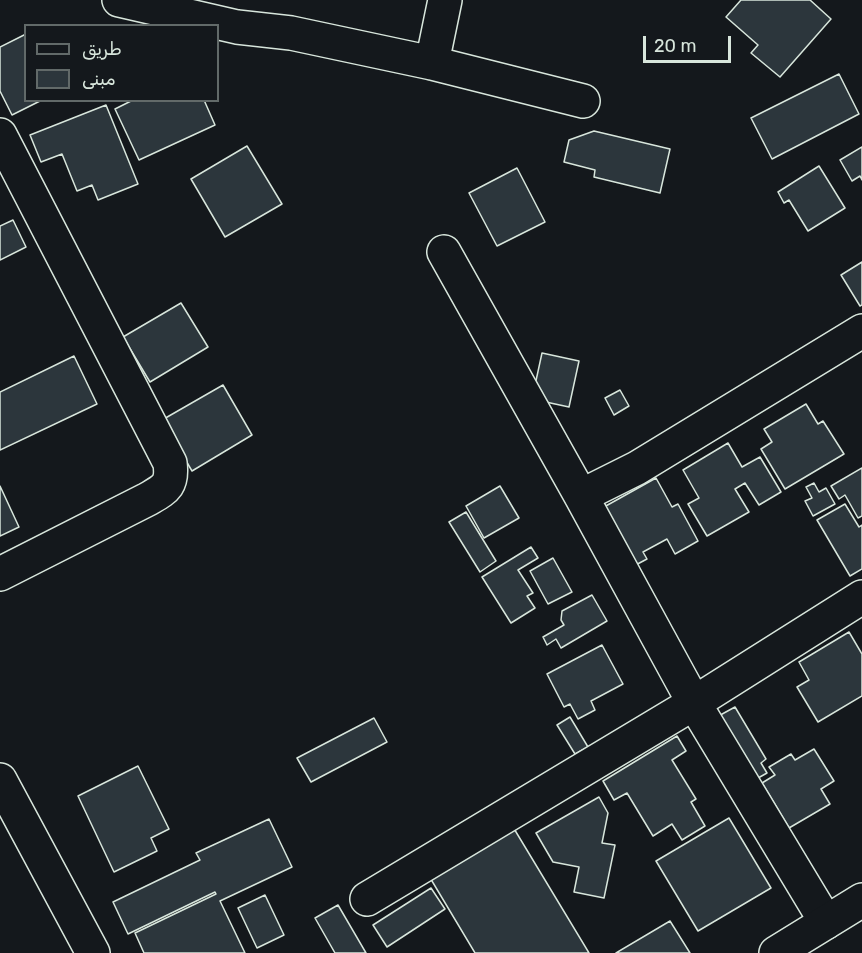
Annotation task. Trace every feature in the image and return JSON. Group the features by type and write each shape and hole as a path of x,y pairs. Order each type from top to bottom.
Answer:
{"street":[{"path":"119,0 237,27 291,33 432,63 583,101"},
{"path":"432,63 444,0"},
{"path":"0,135 170,463 171,475 166,488 148,499 0,574"},
{"path":"444,252 694,703 826,922"},
{"path":"581,496 637,468 862,331"},
{"path":"367,899 694,703 862,597"},
{"path":"0,780 93,953"},
{"path":"776,953 862,900"}],"building":[{"path":"741,0 810,0 831,19 780,77 751,53 758,45 726,17"},
{"path":"24,35 24,102 38,102 12,115 0,91 0,47"},
{"path":"839,74 859,114 772,159 751,118"},
{"path":"129,102 205,102 215,125 139,160 115,109"},
{"path":"106,105 138,184 98,200 92,185 77,191 62,154 41,162 30,135"},
{"path":"594,131 670,149 660,193 594,177 595,170 564,162 569,140"},
{"path":"247,146 282,204 225,237 191,179"},
{"path":"862,147 862,180 860,176 852,181 840,160"},
{"path":"819,166 845,208 808,231 789,200 784,203 778,192"},
{"path":"517,168 545,222 497,246 469,193"},
{"path":"13,220 26,247 0,260 0,226"},
{"path":"862,262 862,305 860,306 841,275"},
{"path":"181,303 208,347 150,382 123,337"},
{"path":"542,353 579,361 569,407 532,399"},
{"path":"74,356 97,404 0,450 0,392"},
{"path":"223,385 252,435 192,471 162,420"},
{"path":"620,390 629,406 614,415 605,398"},
{"path":"806,404 818,424 823,421 844,454 785,489 761,449 772,442 764,429"},
{"path":"728,443 742,467 760,457 781,492 759,505 745,483 735,489 749,512 707,536 688,504 699,498 683,470"},
{"path":"862,468 862,516 858,518 845,495 839,499 831,486"},
{"path":"656,478 672,507 678,504 698,541 675,554 667,539 643,552 647,559 630,568 604,507"},
{"path":"814,483 819,492 826,488 835,504 813,516 805,501 812,498 806,487"},
{"path":"0,486 19,527 0,536"},
{"path":"500,486 519,518 484,538 466,506"},
{"path":"845,504 859,527 862,525 862,569 850,576 817,520"},
{"path":"466,512 496,561 480,572 449,522"},
{"path":"531,547 538,558 518,570 533,593 527,596 535,608 511,623 482,577"},
{"path":"553,558 572,592 548,604 530,571"},
{"path":"592,595 607,621 561,648 556,639 547,645 543,637 564,625 561,620 562,611"},
{"path":"849,632 862,654 862,696 818,722 797,687 809,680 799,662"},
{"path":"602,645 623,684 591,701 595,710 578,719 570,704 564,707 547,674"},
{"path":"735,707 766,759 761,763 767,773 751,782 713,719"},
{"path":"570,717 588,747 575,754 557,725"},
{"path":"374,718 387,742 311,782 297,758"},
{"path":"677,736 686,751 672,760 696,799 691,802 705,826 682,840 672,824 653,836 627,793 614,800 603,781"},
{"path":"814,749 834,781 821,789 830,804 789,828 762,783 775,775 769,767 791,754 795,760"},
{"path":"138,766 169,829 151,838 157,851 114,872 78,796"},
{"path":"599,797 608,813 602,843 615,845 604,898 574,892 579,867 553,862 536,833"},
{"path":"729,818 771,888 698,931 656,861"},
{"path":"269,819 292,867 220,901 245,953 144,953 135,933 216,894 215,892 128,934 113,902 200,860 196,853"},
{"path":"513,827 589,953 475,953 429,876"},
{"path":"431,888 445,909 387,947 373,925"},
{"path":"265,895 284,935 257,948 238,908"},
{"path":"338,905 366,953 335,953 315,918"},
{"path":"670,921 690,953 616,953"}]}
